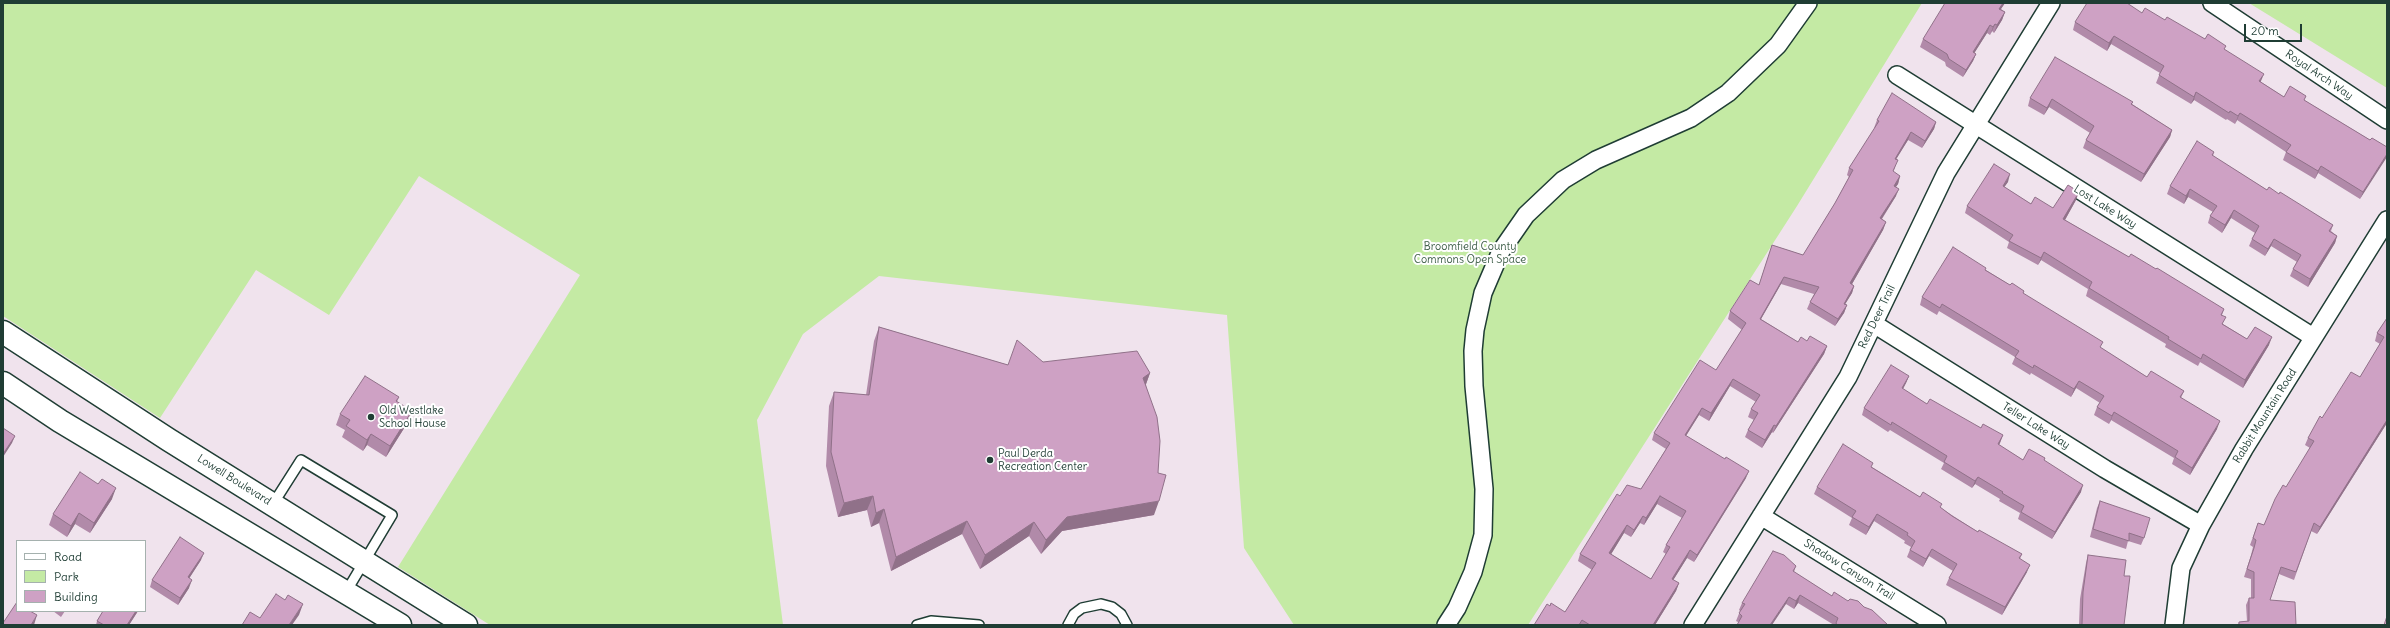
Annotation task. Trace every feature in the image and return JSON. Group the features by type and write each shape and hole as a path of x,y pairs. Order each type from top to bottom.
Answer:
{"main road":[{"name":"Lowell Boulevard","path":"3,332 169,440 466,625"},
{"path":"3,383 60,420 400,625"}],"street":[{"path":"1446,625 1461,601 1474,572 1483,535 1484,489 1474,386 1474,345 1484,293 1502,251 1531,209 1568,177 1596,160 1691,118 1728,94 1778,45 1808,3"},
{"name":"Red Deer Trail","path":"1693,625 1848,377 1946,173 2051,3"},
{"name":"Royal Arch Way","path":"2212,3 2387,120"},
{"name":"Lost Lake Way","path":"1897,75 2313,337"},
{"name":"Rabbit Mountain Road","path":"2174,625 2181,568 2201,525 2244,449 2387,220"},
{"name":"Teller Lake Way","path":"1874,324 2105,469 2201,525"},
{"name":"Shadow Canyon Trail","path":"1761,516 1937,625"}],"lane":[{"path":"273,504 301,460 392,515 346,592"},
{"path":"1068,625 1074,614 1082,608 1101,604 1112,607 1121,614 1127,625"},
{"path":"917,625 931,621 979,625"}],"green space":[{"name":"Broomfield County Commons Open Space","path":"3,3 1922,3 1797,206 1528,625 1294,625 1244,548 1227,315 879,276 803,334 757,420 783,625 490,625 398,567 580,275 419,176 329,315 256,270 160,418 3,316"},
{"path":"2249,3 2387,3 2387,88"}],"building":[{"path":"1945,3 2003,3 1999,9 2005,12 1997,25 1995,24 1993,27 1990,25 1973,52 1976,54 1966,70 1949,59 1947,54 1923,39"},
{"path":"2087,3 2127,3 2142,13 2145,8 2165,20 2167,17 2205,39 2208,34 2226,46 2224,49 2264,74 2259,81 2284,97 2290,86 2306,96 2304,100 2370,140 2372,138 2387,147 2387,154 2363,192 2321,166 2318,171 2286,152 2291,145 2240,113 2238,116 2230,111 2229,113 2196,92 2194,97 2159,75 2164,66 2114,36 2109,43 2075,22"},
{"path":"2055,57 2133,102 2131,104 2172,130 2144,174 2086,140 2094,126 2052,99 2047,108 2030,98"},
{"path":"1892,93 1936,122 1925,141 1911,132 1895,159 1898,160 1893,171 1900,176 1894,186 1899,189 1880,218 1886,222 1850,283 1854,286 1844,304 1847,305 1838,319 1810,302 1819,287 1784,277 1760,319 1798,342 1801,337 1807,341 1810,336 1827,346 1776,426 1774,425 1765,440 1748,430 1758,413 1751,409 1760,395 1733,379 1711,413 1702,408 1685,435 1725,459 1726,457 1749,471 1697,555 1690,550 1672,579 1679,583 1653,625 1590,625 1582,620 1579,625 1534,625 1547,604 1550,606 1551,603 1565,612 1596,563 1580,554 1617,494 1620,496 1627,485 1641,489 1670,443 1654,433 1700,360 1716,370 1746,323 1730,311 1750,280 1759,285 1772,245 1803,255 1835,203 1853,170 1849,168 1879,121 1877,120","holes":["1660,496 1686,511 1666,545 1670,547 1651,579 1609,553 1627,525 1634,530 1643,516 1646,518"]},
{"path":"2197,141 2214,152 2212,155 2267,190 2269,187 2279,194 2280,192 2333,225 2329,231 2337,236 2310,279 2293,269 2301,255 2274,239 2268,249 2252,239 2259,226 2234,210 2225,225 2210,216 2217,206 2190,189 2186,196 2170,186"},
{"path":"1994,164 2010,174 2003,186 2031,204 2035,197 2053,208 2068,185 2079,192 2063,219 2129,257 2131,254 2156,269 2157,268 2224,309 2221,315 2226,317 2222,324 2247,339 2255,327 2272,337 2245,380 2203,354 2201,359 2168,339 2169,337 2089,288 2092,282 2044,252 2041,258 2009,241 2013,235 1967,206"},
{"path":"1953,247 1986,268 1985,270 2010,285 2012,283 2024,291 2023,293 2103,342 2100,347 2147,377 2151,371 2184,391 2180,397 2220,421 2192,468 2175,457 2178,451 2114,412 2112,416 2097,407 2104,396 2079,381 2074,389 2034,365 2033,368 2015,357 2019,351 1942,304 1940,308 1922,297"},
{"path":"2387,318 2387,420 2320,527 2314,523 2296,572 2281,567 2270,600 2295,602 2296,625 2239,625 2239,622 2249,621 2249,598 2254,598 2254,572 2247,569 2256,540 2253,538 2258,523 2264,525 2275,499 2283,485 2286,487 2314,441 2308,438 2320,416 2322,418 2351,372 2360,377 2384,337 2377,333"},
{"name":"Paul Derda Recreation Center","path":"879,327 1008,365 1017,340 1043,362 1137,351 1150,373 1143,378 1157,417 1160,441 1158,473 1166,475 1159,501 1067,517 1046,540 1034,522 985,555 967,521 896,557 884,509 876,513 873,496 844,503 831,452 834,392 869,395"},
{"path":"1891,365 1909,376 1902,388 1927,404 1930,399 1981,428 1983,424 2003,435 1998,444 2023,460 2029,449 2045,458 2044,460 2083,485 2055,532 2021,512 2024,506 2002,493 2003,492 1978,477 1975,481 1944,462 1947,456 1892,422 1891,425 1864,408"},
{"name":"Old Westlake School House","path":"365,376 399,397 396,401 412,411 390,446 371,434 367,440 346,426 350,420 340,414"},
{"path":"3,428 15,436 3,454"},
{"path":"1843,444 1873,463 1871,467 1920,497 1923,492 1942,504 1940,507 1952,516 1978,532 1979,530 2022,554 2019,558 2030,565 2005,607 1949,578 1957,564 1932,549 1926,559 1910,550 1915,541 1907,535 1908,533 1877,514 1869,527 1852,517 1856,511 1817,487"},
{"path":"80,472 98,484 102,479 116,488 94,523 79,513 71,526 53,514"},
{"path":"2100,501 2150,518 2144,538 2129,533 2129,541 2093,529"},
{"path":"180,537 204,553 188,577 192,580 180,598 152,580"},
{"path":"1773,551 1784,555 1796,566 1793,571 1832,596 1834,592 1848,601 1850,599 1858,601 1864,607 1872,610 1888,625 1837,625 1836,623 1838,618 1800,595 1796,601 1789,597 1770,625 1737,625 1742,616 1739,613 1745,604 1742,603"},
{"path":"2088,555 2126,560 2124,576 2130,576 2124,625 2082,625 2083,592"},
{"path":"276,594 285,600 288,595 303,604 289,625 242,625 250,612 260,618"},
{"path":"16,604 16,612 32,612 37,615 31,625 3,625"},
{"path":"102,612 135,612 127,625 104,625 97,621"},
{"path":"2387,616 2387,625 2384,625"}],"place":[{"name":"Old Westlake School House","path":"371,417"},
{"name":"Paul Derda Recreation Center","path":"990,460"}]}
